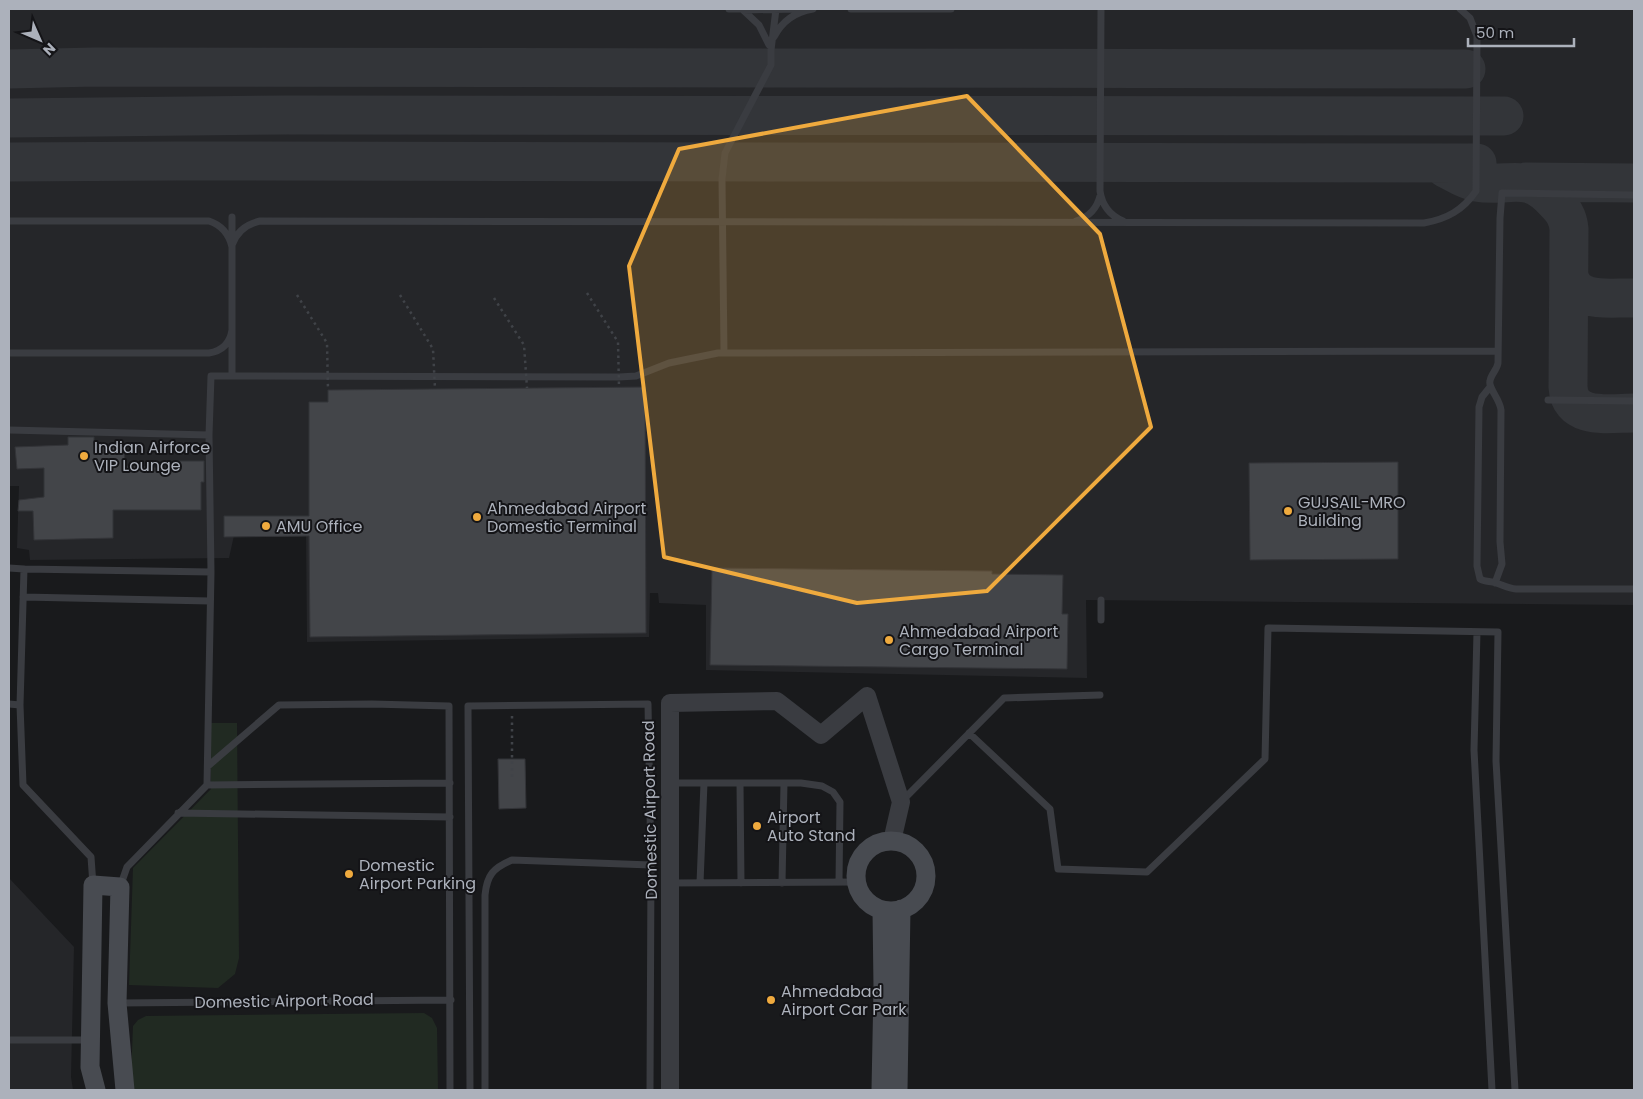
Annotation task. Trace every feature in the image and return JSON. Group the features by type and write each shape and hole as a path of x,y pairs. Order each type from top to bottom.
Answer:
{"main road":[{"path":"881,842 903,843 912,848 925,865 924,887 919,897 911,904 892,911 872,906 848,882 862,855 871,847 881,842"},
{"path":"96,1090 90,1067 93,885 120,887 117,1003 125,1090"},
{"path":"898,1090 901,909"},
{"path":"881,1090 882,910"}],"street":[{"path":"670,1090 670,703 776,701 820,735 867,696 901,802 892,841"}],"lane":[{"path":"729,9 797,9"},
{"path":"724,353 722,179 725,153 771,65 768,40 759,25 744,9"},
{"path":"770,50 776,9"},
{"path":"770,50 775,34 785,21 798,12 813,9"},
{"path":"851,9 951,9"},
{"path":"1101,9 1101,193 1108,211 1117,218 1127,222"},
{"path":"232,246 237,235 244,227 260,221 1424,223 1445,218 1454,213 1470,200 1476,192 1476,36 1470,18 1460,9"},
{"path":"1068,222 1088,215 1095,208 1101,193"},
{"path":"1495,583 1502,564 1500,542 1501,410 1497,396 1490,387 1490,379 1497,367 1502,193 1634,194"},
{"path":"232,217 232,376"},
{"path":"9,221 209,221 218,225 226,232 232,246"},
{"path":"9,353 209,353 217,352 223,347 230,338 232,330"},
{"path":"120,887 127,867 207,785 211,572 209,435 211,376 619,377 636,376 669,363 724,353 1498,351"},
{"path":"1490,387 1482,397 1479,407 1477,566 1480,578 1486,582 1516,589 1634,589"},
{"path":"1548,400 1634,401"},
{"path":"9,430 209,435"},
{"path":"9,568 211,572"},
{"path":"24,569 20,704 23,785 91,857 93,885"},
{"path":"23,597 210,601"},
{"path":"1101,600 1101,620"},
{"path":"969,733 1050,810 1058,869 1147,872 1264,759 1268,628 1498,632 1496,761 1515,1090"},
{"path":"1477,632 1474,750 1492,1090"},
{"path":"901,802 1004,698 1100,695"},
{"path":"9,704 20,704"},
{"path":"208,766 279,705 372,704 449,706 450,1090"},
{"name":"Domestic Airport Road","path":"470,1090 468,706 648,704 651,865 650,1090"},
{"path":"207,785 450,783"},
{"path":"669,783 801,783 822,786 833,792 840,802 848,882 669,883"},
{"path":"700,883 704,783"},
{"path":"740,783 741,883"},
{"path":"782,883 784,783"},
{"path":"178,814 450,816"},
{"path":"485,1090 485,895 486,884 491,874 498,866 512,860 651,865"},
{"name":"Domestic Airport Road","path":"117,1003 451,1000"},
{"path":"9,1040 82,1040"}],"path":[{"path":"587,293 618,342 619,387"},
{"path":"297,295 327,343 328,390"},
{"path":"400,295 433,348 435,389"},
{"path":"494,298 524,345 527,388"},
{"path":"512,706 512,777"}],"highlighted area":[{"path":"967,96 1100,234 1151,427 987,591 857,603 664,557 629,266 679,149"}],"shaded area":[{"path":"9,9 1634,9 1634,605 1086,600 1087,678 706,670 706,605 659,603 658,593 650,593 649,637 307,642 306,530 235,531 229,558 30,560 29,550 17,548 19,486 9,486"},
{"path":"211,723 237,723 239,958 235,974 218,988 129,985 133,868 211,789"},
{"path":"9,878 74,947 71,1077 73,1090 9,1090"},
{"path":"424,1013 432,1018 437,1028 438,1090 134,1090 131,1076 133,1026 138,1020 146,1016"}],"building":[{"name":"Ahmedabad Airport Domestic Terminal","path":"645,387 646,633 310,637 309,536 224,537 224,516 309,516 309,402 328,402 328,390"},
{"path":"68,437 94,437 94,445 124,445 125,466 176,468 176,461 204,461 204,482 201,482 201,510 113,510 113,538 34,540 33,511 18,511 19,500 44,497 44,468 17,469 15,447 68,445"},
{"path":"1398,462 1398,559 1250,560 1249,463"},
{"name":"Ahmedabad Airport Cargo Terminal","path":"712,568 992,571 992,574 1063,575 1062,614 1068,614 1067,669 710,665"},
{"path":"498,759 525,759 526,808 499,809"}],"taxiway":[{"path":"9,69 95,67 1466,69"},
{"path":"9,118 286,115 1504,116"},
{"path":"9,162 1477,163"},
{"path":"1445,168 1476,182 1527,183 1545,192 1560,208 1566,217 1569,229 1568,387 1570,398 1583,410 1593,413 1634,413"},
{"path":"1526,182 1634,183"},
{"path":"1569,276 1579,292 1587,295 1596,298 1634,298"}],"place":[{"name":"Indian Airforce VIP Lounge","path":"84,456"},
{"name":"GUJSAIL-MRO Building","path":"1288,511"},
{"name":"Ahmedabad Airport Domestic Terminal","path":"477,517"},
{"name":"AMU Office","path":"266,526"},
{"name":"Ahmedabad Airport Cargo Terminal","path":"889,640"},
{"name":"Airport Auto Stand","path":"757,826"},
{"name":"Domestic Airport Parking","path":"349,874"},
{"name":"Ahmedabad Airport Car Park","path":"771,1000"}]}
